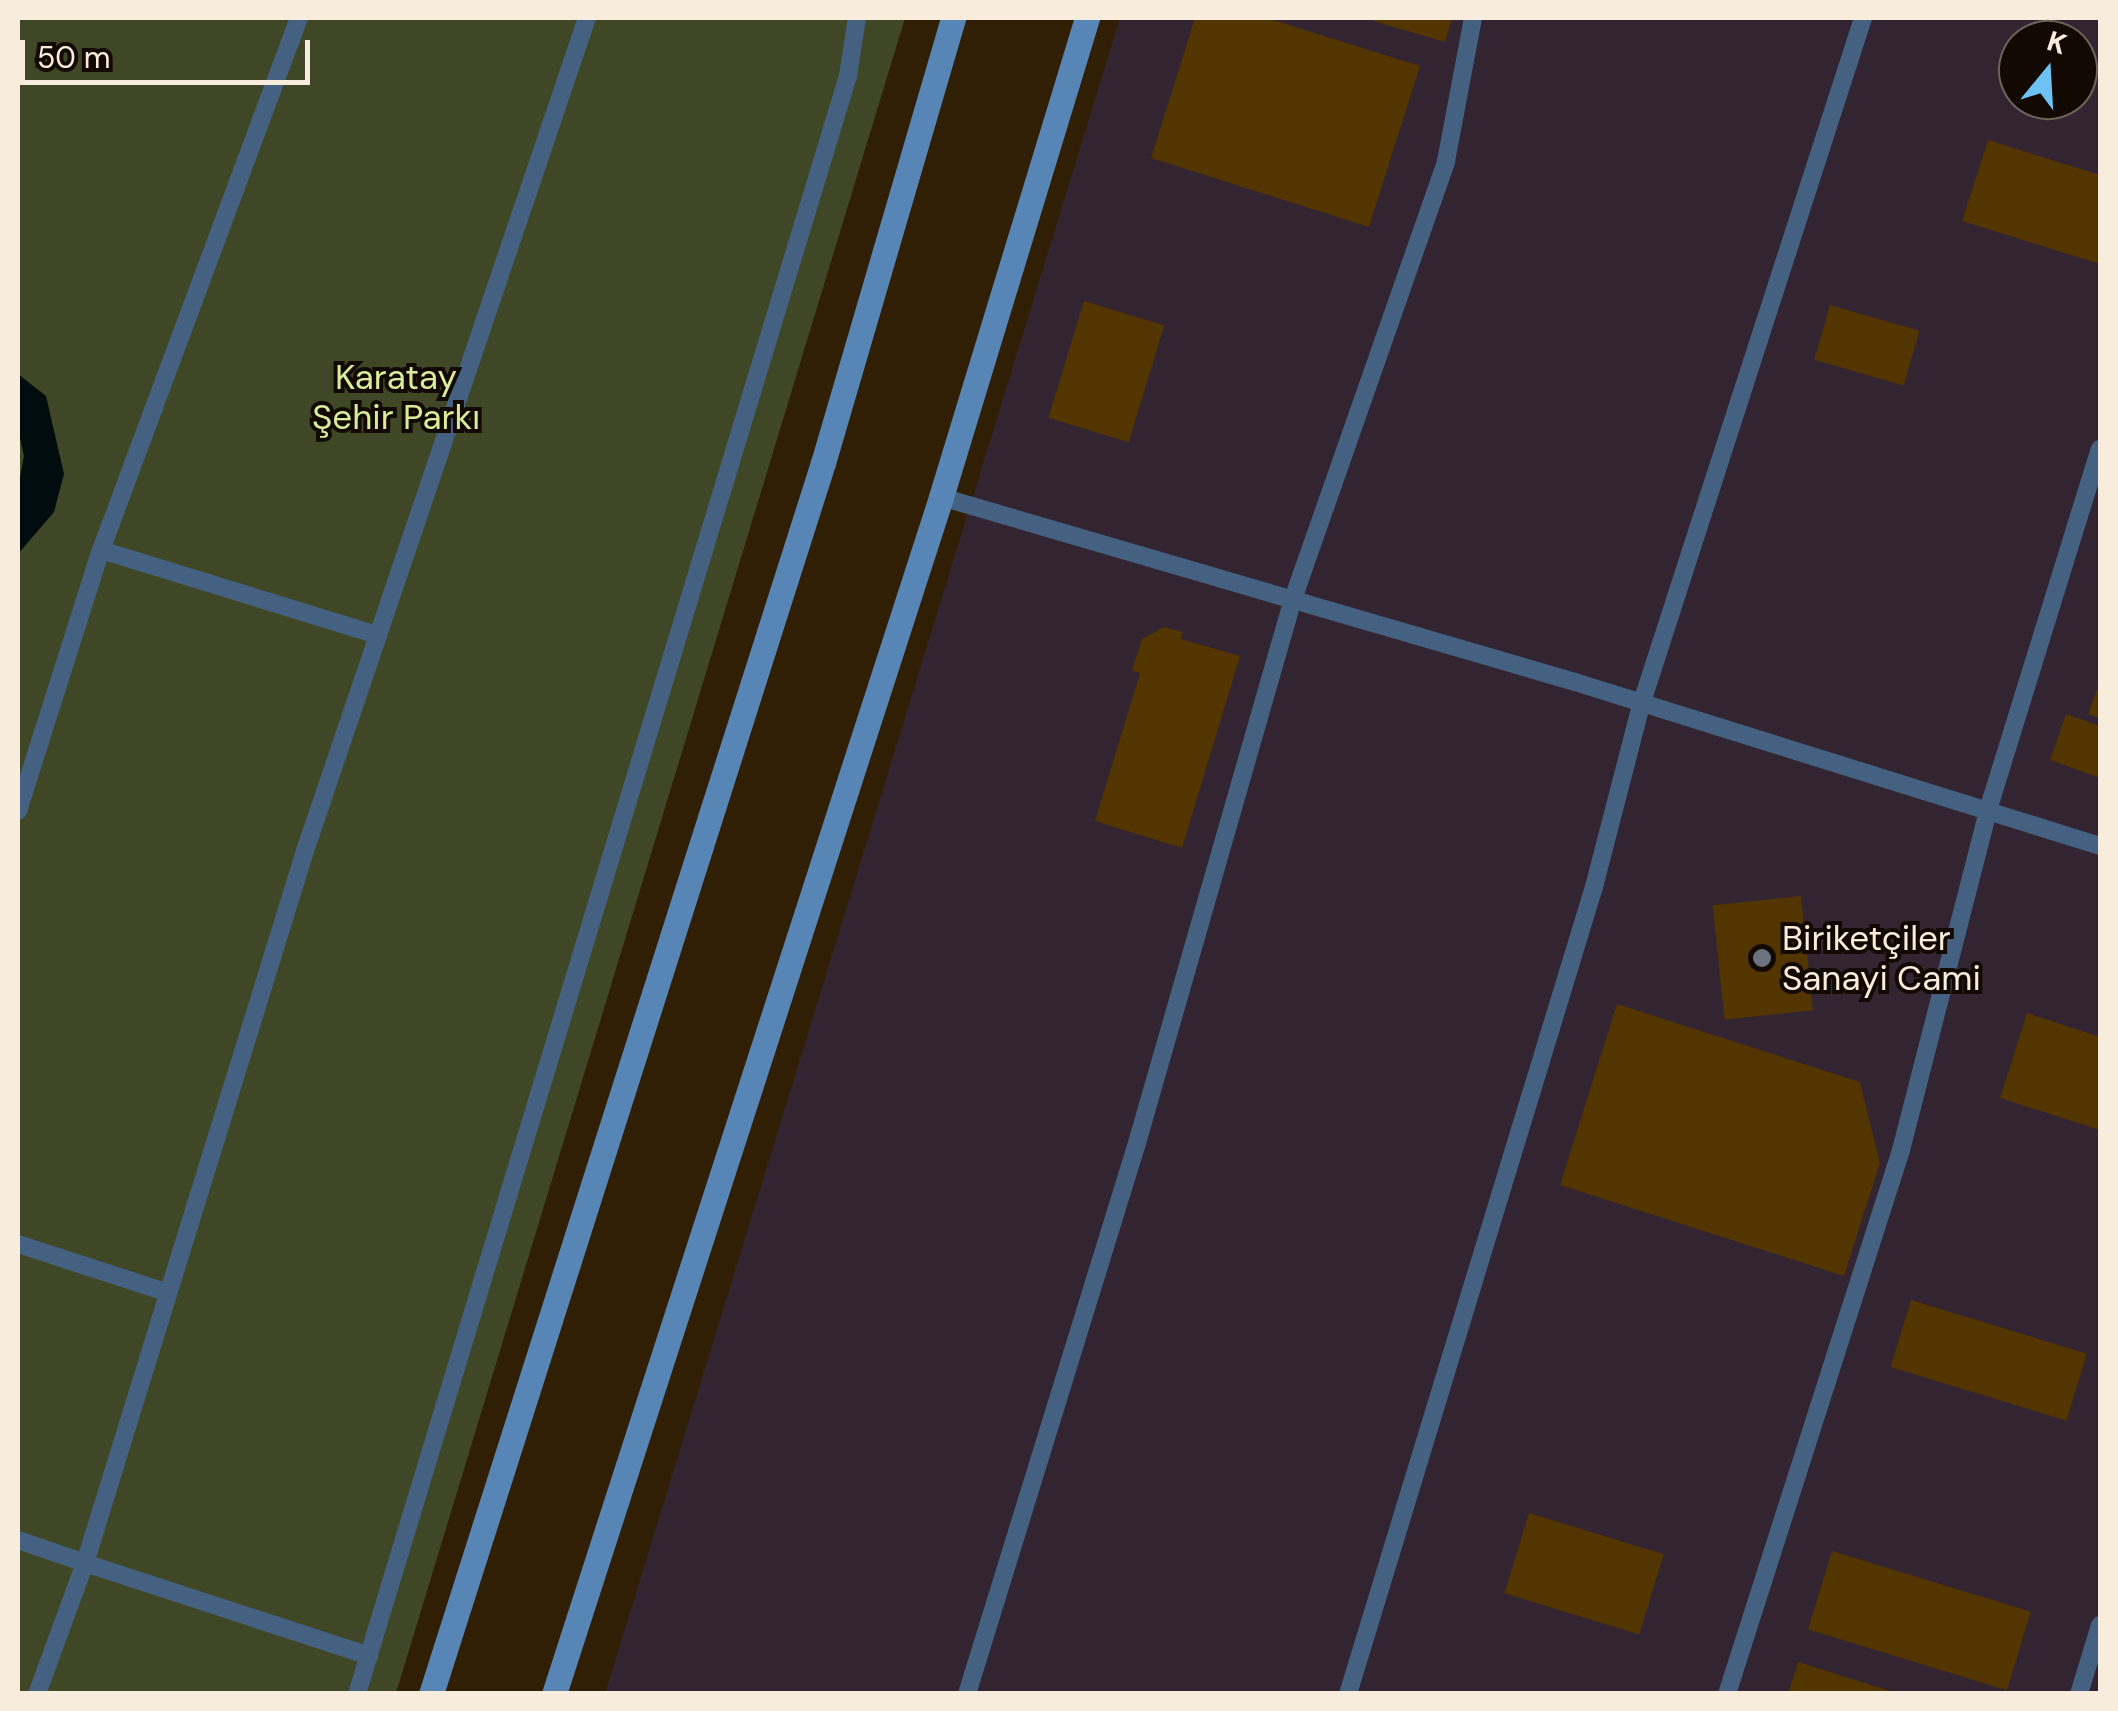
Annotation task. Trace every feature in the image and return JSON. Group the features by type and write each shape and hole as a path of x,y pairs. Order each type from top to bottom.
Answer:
{"main road":[{"path":"431,1694 823,463 953,18"},
{"path":"554,1694 941,497 1087,18"}],"lane":[{"path":"18,810 102,550 299,18"},
{"path":"37,1694 85,1563 304,851 586,18"},
{"path":"358,1694 848,76 857,18"},
{"path":"967,1694 1137,1143 1293,599 1446,161 1473,18"},
{"path":"1348,1694 1594,887 1642,702 1863,18"},
{"path":"1727,1694 1900,1150 1988,810 2100,449"},
{"path":"941,497 1642,702 2100,846"},
{"path":"102,550 378,635"},
{"path":"18,1244 166,1292"},
{"path":"18,1540 369,1656"},
{"path":"2079,1694 2100,1625"}],"shaded area":[{"path":"1120,18 2100,18 2100,1693 605,1694"},
{"path":"18,374 46,396 64,474 54,512 18,554 18,488 24,456 18,429"}],"green space":[{"name":"Karatay Şehir Parkı","path":"18,18 905,18 396,1693 18,1693"}],"building":[{"path":"1195,18 1267,18 1420,66 1369,227 1151,158"},
{"path":"1452,18 1445,42 1373,21"},
{"path":"1988,140 2100,175 2100,264 1962,221"},
{"path":"1084,301 1164,326 1129,442 1048,418"},
{"path":"1830,305 1919,331 1904,385 1814,360"},
{"path":"1164,627 1183,632 1181,639 1240,656 1182,848 1095,821 1140,673 1132,670 1142,639"},
{"path":"2100,681 2100,718 2088,714"},
{"path":"2066,714 2100,726 2100,778 2050,760"},
{"name":"Biriketçiler Sanayi Cami","path":"1801,896 1813,1010 1725,1020 1712,905"},
{"path":"1617,1004 1860,1082 1880,1163 1844,1276 1560,1185"},
{"path":"2027,1013 2100,1037 2100,1130 2000,1098"},
{"path":"1911,1300 2087,1354 2066,1421 1891,1367"},
{"path":"1529,1513 1664,1554 1639,1635 1504,1593"},
{"path":"1832,1551 2031,1612 2007,1690 1808,1629"},
{"path":"1798,1662 1897,1693 1897,1694 1788,1694"}],"place":[{"name":"Biriketçiler Sanayi Cami","path":"1762,958"}]}
